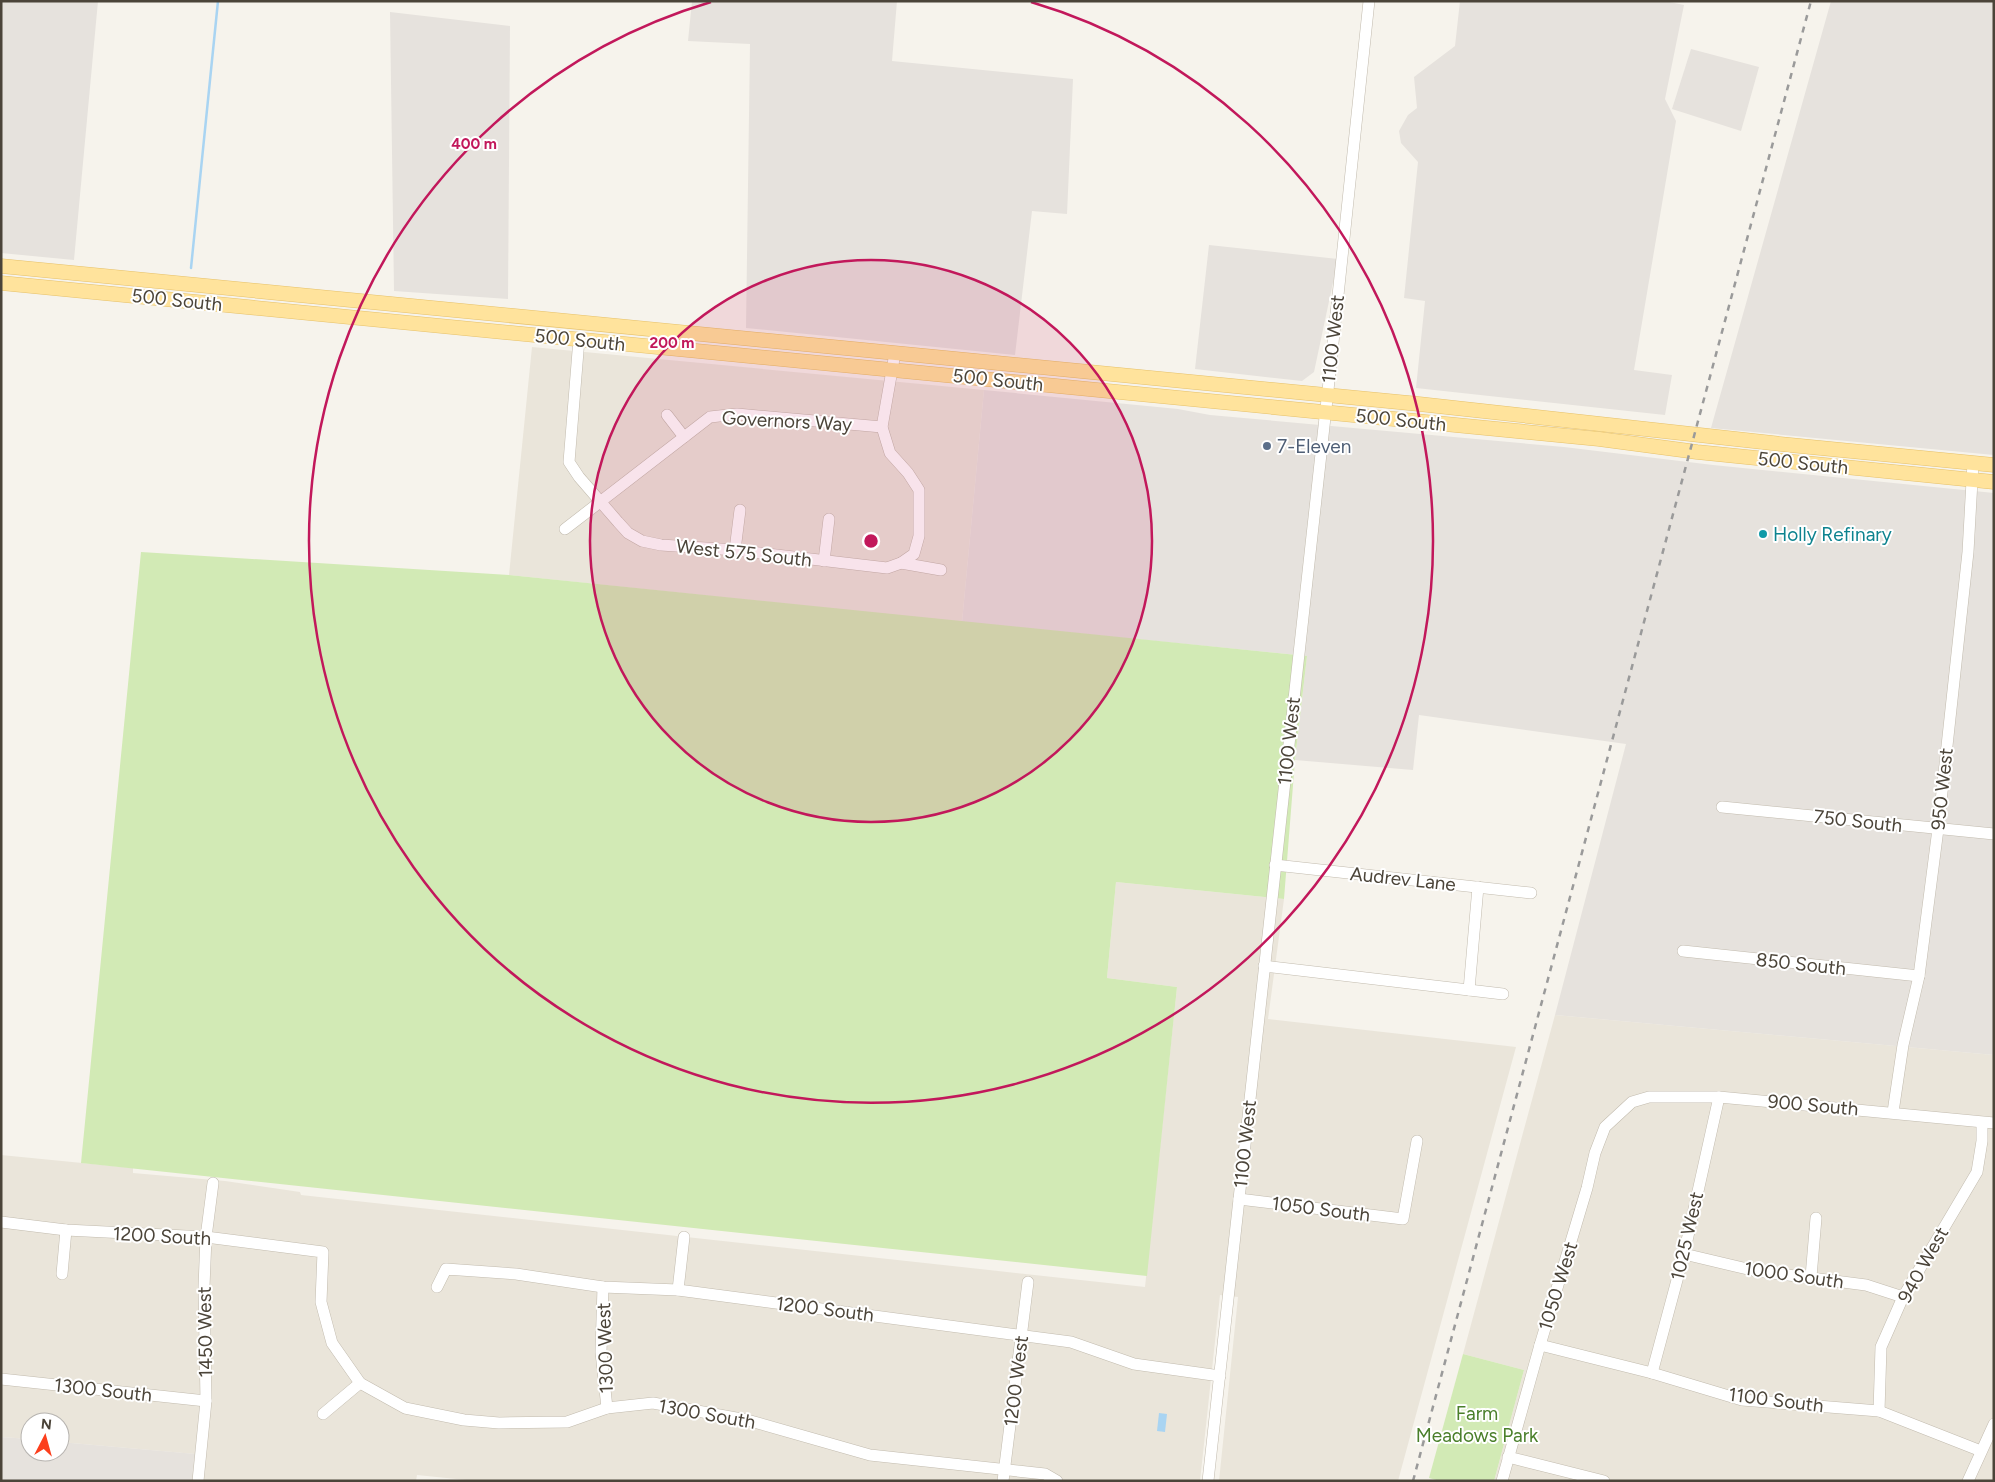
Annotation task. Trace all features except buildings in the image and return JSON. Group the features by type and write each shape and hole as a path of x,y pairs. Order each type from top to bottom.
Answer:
{"main road":[{"name":"500 South","path":"1,266 1510,414 1994,465"},
{"name":"500 South","path":"1,283 1599,439 1697,452 1994,482"}],"street":[{"name":"1100 West","path":"1208,1481 1369,1"},
{"name":"West 575 South","path":"579,340 569,462 579,477 628,533 642,540 661,545 735,550 886,568 901,562"},
{"path":"895,353 882,427 890,453 908,473 919,490 919,536 914,554 901,562"},
{"name":"Governors Way","path":"565,529 710,417 723,414 738,414 882,427"},
{"path":"667,415 684,437"},
{"name":"950 West","path":"1894,1112 1903,1045 1919,976 1938,829 1968,552 1973,463"},
{"path":"735,550 740,510"},
{"path":"824,561 829,519"},
{"path":"901,562 941,570"},
{"name":"750 South","path":"1722,807 1994,834"},
{"name":"Audrev Lane","path":"1275,865 1530,893"},
{"path":"1469,990 1478,887"},
{"name":"850 South","path":"1683,951 1919,976"},
{"path":"1264,966 1503,994"},
{"name":"900 South","path":"1632,1102 1648,1097 1719,1097 1894,1112 1988,1123"},
{"name":"1025 West","path":"1652,1373 1684,1254 1719,1097"},
{"name":"1050 West","path":"1502,1481 1587,1188 1595,1153 1605,1127 1632,1102"},
{"name":"940 West","path":"1879,1411 1881,1347 1903,1297 1977,1172 1982,1140 1988,1123"},
{"name":"1050 South","path":"1239,1199 1403,1219 1417,1141"},
{"name":"1450 West","path":"198,1481 206,1401 204,1287 206,1237 213,1183"},
{"path":"1811,1277 1816,1218"},
{"name":"1200 South","path":"1,1222 66,1230 206,1237 323,1252 321,1302 332,1343 360,1384"},
{"path":"62,1274 66,1230"},
{"path":"678,1290 684,1237"},
{"name":"1000 South","path":"1684,1254 1756,1271 1866,1285 1903,1297"},
{"name":"1200 South","path":"437,1287 446,1269 516,1274 603,1287 678,1290 1071,1342 1134,1364 1220,1376"},
{"name":"1200 West","path":"1004,1476 1028,1282"},
{"name":"1300 West","path":"603,1287 601,1352 607,1408"},
{"name":"1100 South","path":"1540,1345 1652,1373 1742,1400 1879,1411 1979,1455"},
{"name":"1300 South","path":"1,1379 206,1401"},
{"path":"323,1414 360,1384"},
{"name":"1300 South","path":"360,1384 404,1408 464,1420 499,1423 567,1422 607,1408 653,1403 747,1420 870,1455 1004,1476 1046,1474 1057,1481"},
{"path":"1969,1477 1994,1424"},
{"path":"1508,1457 1604,1481"}],"shaded area":[{"path":"1,1 98,1 74,260 1,253"},
{"path":"692,1 897,1 892,61 1073,79 1067,214 1032,211 1015,355 746,328 750,44 688,41"},
{"path":"1460,1 1664,1 1684,5 1665,99 1676,121 1634,370 1672,375 1665,415 1416,388 1425,301 1404,298 1418,162 1401,143 1399,131 1408,115 1417,108 1414,77 1455,46"},
{"path":"1831,1 1994,1 1994,455 1711,428"},
{"path":"390,12 510,26 508,299 394,291"},
{"path":"1691,49 1759,67 1741,131 1672,109"},
{"path":"1209,245 1338,259 1314,372 1302,381 1195,369"},
{"path":"532,347 984,390 962,622 509,575"},
{"path":"984,390 1178,409 1210,415 1564,447 1713,465 1994,493 1994,1055 1555,1015 1626,744 1419,715 1413,770 1295,760 1307,656 962,622"},
{"path":"1116,882 1284,899 1268,1019 1516,1047 1398,1481 1219,1481 1238,1297 1220,1295 1200,1481 476,1481 417,1475 416,1481 193,1481 195,1454 70,1443 70,1412 20,1412 20,1438 1,1437 1,1155 133,1168 133,1173 225,1181 300,1192 301,1195 1145,1287 1177,987 1107,978"},
{"path":"1555,1015 1994,1055 1994,1481 1494,1481 1524,1370 1463,1354"},
{"path":"1,1437 20,1438 20,1462 70,1462 70,1443 196,1454 193,1481 1,1481"}],"green space":[{"path":"141,552 509,575 1307,656 1295,760 1284,899 1116,882 1107,978 1177,987 1147,1276 81,1163"},
{"name":"Farm Meadows Park","path":"1463,1354 1524,1370 1494,1481 1440,1481 1429,1478"}],"water":[{"path":"1159,1413 1167,1414 1165,1432 1157,1431"}],"waterway":[{"path":"191,268 218,1"}],"railway":[{"path":"1413,1481 1811,1"}],"place":[{"name":"7-Eleven","path":"1267,446"},
{"name":"Holly Refinary","path":"1763,534"}]}
